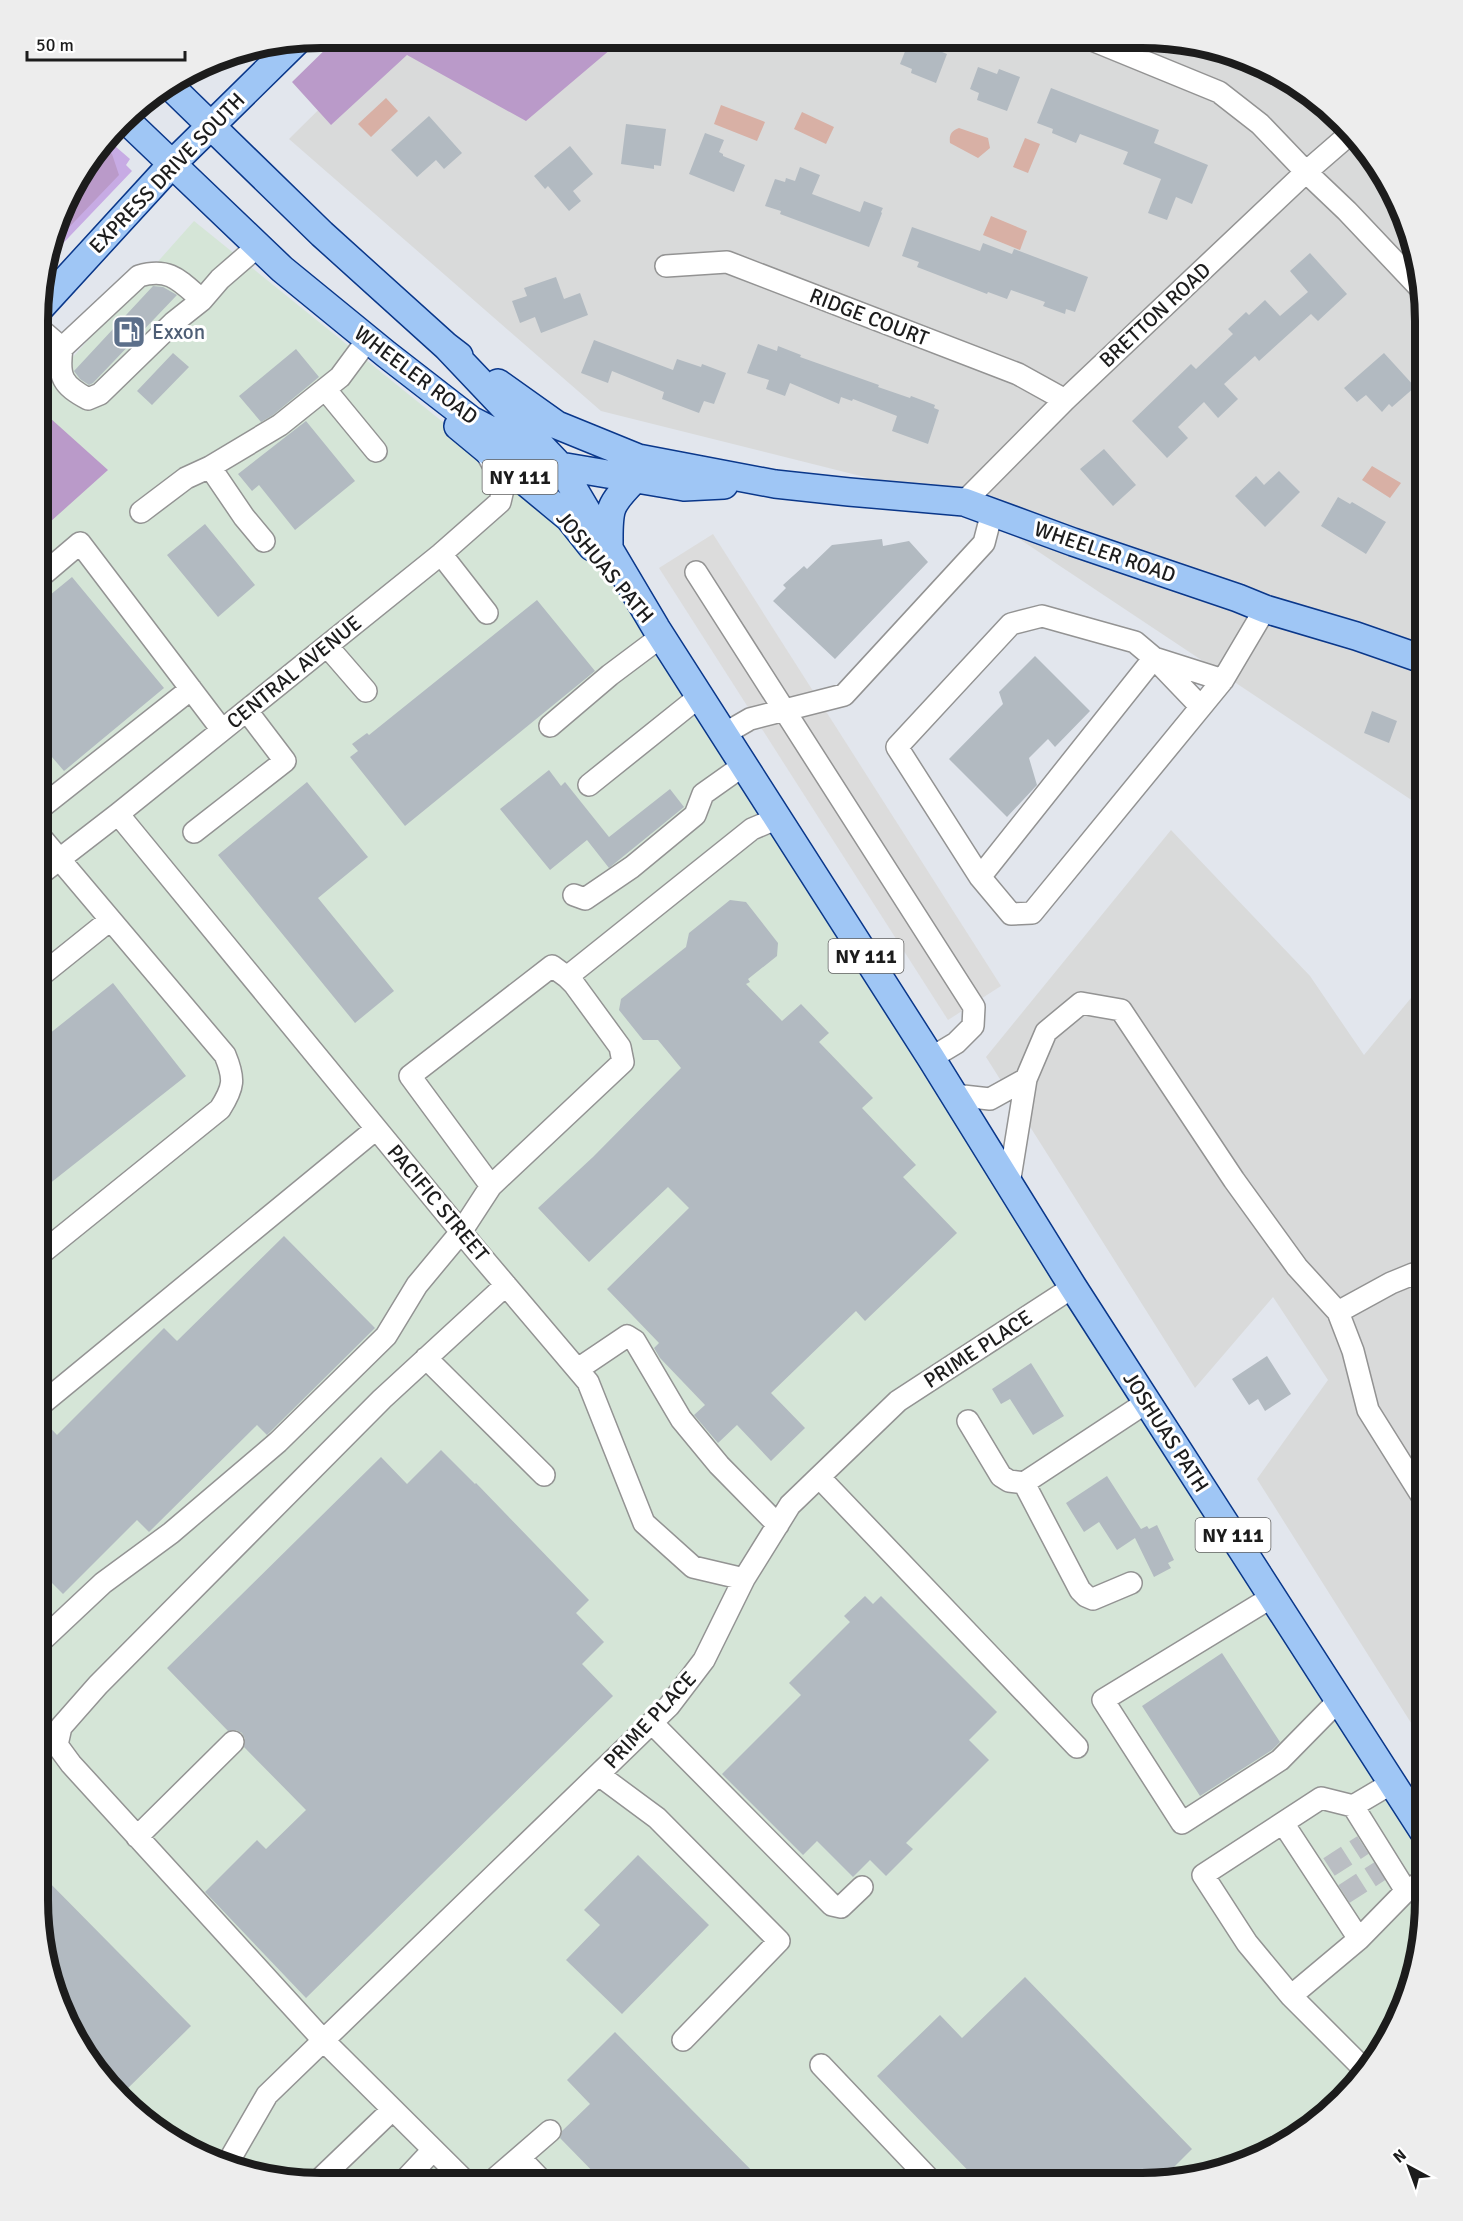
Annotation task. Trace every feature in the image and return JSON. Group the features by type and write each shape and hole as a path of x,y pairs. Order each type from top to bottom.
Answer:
{"main road":[{"name":"EXPRESS DRIVE SOUTH","path":"49,298 172,164 289,50"},
{"name":"WHEELER ROAD","path":"175,91 322,234 446,346 557,425 638,458 775,484 964,502 1264,609 1356,636 1415,657"},
{"name":"WHEELER ROAD","path":"131,125 282,269 471,420 560,466 684,487 775,484"},
{"name":"JOSHUAS PATH","path":"282,269 388,369 569,518 659,632"},
{"name":"JOSHUAS PATH","path":"446,346 560,466 659,632 1147,1402 1415,1819"},
{"path":"609,549 610,507 615,498 635,479"}],"street":[{"path":"1112,48 1219,92 1260,123 1412,280"},
{"name":"BRETTON ROAD","path":"964,502 1065,400 1306,172 1345,138"},
{"path":"202,300 177,278 164,272 151,272 140,276 63,348 60,364 61,377 73,391 88,399 100,394 173,323 202,300 220,279 258,246"},
{"name":"RIDGE COURT","path":"666,266 727,262 1018,374 1065,400"},
{"path":"48,336 63,348"},
{"path":"141,512 186,478 210,467 280,425 340,377 363,346"},
{"path":"325,389 376,452"},
{"name":"CENTRAL AVENUE","path":"48,868 441,554 500,502 504,485 484,448"},
{"path":"210,467 264,542"},
{"path":"724,734 750,719 844,695 984,543 992,512"},
{"path":"48,570 80,543 222,730"},
{"path":"441,554 487,613"},
{"path":"696,572 974,1007 973,1026 956,1043 931,1058"},
{"path":"1200,706 1154,658 1135,642 1042,616 1011,624 897,747 980,877 1011,914 1032,913 1223,680 1264,609"},
{"path":"550,726 659,632"},
{"path":"327,646 366,691"},
{"path":"1154,658 1223,680"},
{"path":"980,877 1154,658"},
{"path":"48,802 191,689"},
{"path":"589,785 700,696"},
{"path":"194,832 285,761 247,711"},
{"path":"574,895 585,899 632,867 695,815 703,794 744,765"},
{"name":"PACIFIC STREET","path":"118,814 461,1232 588,1382 644,1523 693,1567 744,1579"},
{"path":"567,977 752,829 778,818"},
{"path":"48,847 225,1055 232,1072 232,1090 220,1109 48,1249"},
{"path":"48,970 110,920"},
{"path":"48,1635 104,1583 171,1533 278,1442 386,1336 417,1285 461,1232 491,1186 623,1062 620,1047 574,984 552,966 410,1076 491,1186"},
{"path":"1009,1184 1026,1079 1046,1032 1081,1003 1121,1010 1240,1189 1297,1267 1338,1312 1353,1351 1368,1410 1415,1485"},
{"path":"954,1095 990,1098 1026,1079"},
{"path":"48,1399 376,1129"},
{"path":"1338,1312 1391,1283 1413,1274 1415,1276"},
{"path":"457,2173 324,2041 71,1764 57,1745 61,1727 98,1685 373,1407 506,1286"},
{"name":"PRIME PLACE","path":"231,2157 267,2095 669,1706 704,1660 744,1579 790,1505 898,1401 1074,1287"},
{"path":"578,1369 627,1336 635,1341 681,1419 719,1464 778,1525"},
{"path":"426,1358 544,1475"},
{"path":"968,1421 1000,1476 1024,1483 1147,1402"},
{"path":"819,1477 1077,1747"},
{"path":"1024,1483 1080,1590 1086,1596 1093,1599 1131,1583"},
{"path":"1272,1597 1103,1700 1182,1823 1280,1760 1339,1700"},
{"path":"652,1723 832,1905 841,1907 862,1887"},
{"path":"137,1837 233,1742"},
{"path":"599,1775 657,1818 779,1941 683,2040"},
{"path":"1360,2065 1291,1996 1247,1943 1203,1875 1321,1798 1353,1806 1392,1783"},
{"path":"1353,1806 1369,1842 1385,1867 1406,1891"},
{"path":"1283,1823 1323,1871 1339,1897 1359,1939"},
{"path":"1291,1996 1359,1939 1406,1891 1415,1886"},
{"path":"821,2065 924,2173"},
{"path":"326,2173 392,2110"},
{"path":"502,2173 550,2131"},
{"path":"411,2173 433,2150"},
{"path":"520,2158 534,2173"}],"shaded area":[{"path":"327,48 612,48 526,121 407,55 331,125 292,82"},
{"path":"381,48 1142,48 1195,53 1263,76 1308,104 1335,128 1359,155 1387,200 1410,268 1415,321 1415,802 964,502 601,411 289,139"},
{"path":"386,98 398,111 371,137 358,124"},
{"path":"721,105 765,122 757,141 714,124"},
{"path":"802,112 834,127 826,144 794,129"},
{"path":"959,128 988,138 990,148 978,158 950,143 951,134"},
{"path":"1025,138 1040,144 1028,173 1013,167"},
{"path":"113,144 130,159 126,165 132,171 58,249 76,200"},
{"path":"108,151 112,154 119,175 63,233 76,200"},
{"path":"991,216 1027,231 1020,250 983,235"},
{"path":"194,221 564,520 651,631 1415,1826 1413,1935 1406,1970 1394,2004 1387,2021 1359,2066 1335,2093 1308,2117 1263,2145 1212,2164 1177,2171 1142,2173 321,2173 268,2168 200,2145 155,2117 128,2093 104,2066 76,2021 57,1970 50,1935 48,1900 48,385"},
{"path":"48,416 108,470 48,524"},
{"path":"1372,466 1401,483 1390,498 1362,480"},
{"path":"713,534 1001,986 948,1020 659,568"},
{"path":"1171,830 1310,976 1364,1055 1415,993 1415,1729 1257,1479 1328,1380 1273,1297 1195,1388 986,1057"}],"building":[{"path":"906,48 932,48 947,54 936,83 911,73 912,69 900,64"},
{"path":"978,67 997,74 999,69 1020,77 1007,111 977,100 979,93 970,89"},
{"path":"1051,88 1159,130 1154,143 1208,165 1192,204 1176,197 1167,220 1148,213 1161,179 1123,164 1128,152 1080,134 1076,143 1052,133 1053,129 1037,123"},
{"path":"429,116 462,153 444,169 436,160 417,177 391,150"},
{"path":"626,124 666,129 661,166 654,165 654,169 621,164"},
{"path":"705,133 724,140 719,152 723,156 745,165 734,192 689,174"},
{"path":"570,146 593,174 573,191 581,201 569,211 548,186 545,189 534,176"},
{"path":"800,167 820,175 812,194 860,212 864,201 883,208 869,247 780,214 781,211 765,206 775,179 785,182 786,178 795,181"},
{"path":"912,227 980,251 983,243 1012,254 1014,249 1088,277 1075,312 1066,309 1065,314 1043,306 1045,302 1011,290 1007,299 988,292 987,294 917,267 919,262 902,256"},
{"path":"1310,253 1347,294 1318,321 1311,314 1259,361 1255,356 1224,384 1238,399 1218,418 1204,402 1178,427 1188,438 1167,458 1132,421 1191,364 1196,369 1233,334 1228,329 1246,312 1249,315 1265,300 1280,316 1308,292 1290,271"},
{"path":"556,277 564,299 580,293 588,315 541,333 535,317 520,323 512,301 527,296 524,288"},
{"path":"153,286 163,287 177,295 93,383 89,385 80,379 74,371"},
{"path":"594,340 673,370 677,359 701,367 702,364 726,373 714,404 704,401 699,413 662,399 664,392 612,371 608,383 581,373"},
{"path":"758,344 777,351 778,346 801,355 800,357 879,385 878,387 935,405 934,408 939,410 928,444 892,431 897,416 853,399 852,401 841,397 839,404 790,383 785,396 766,389 769,380 747,373"},
{"path":"296,349 319,377 273,415 261,422 239,396"},
{"path":"173,353 189,367 152,405 137,391"},
{"path":"1384,353 1415,387 1392,407 1389,404 1382,412 1366,395 1357,402 1344,388"},
{"path":"306,421 355,481 295,530 259,485 252,491 238,474"},
{"path":"1104,449 1136,485 1113,506 1080,469"},
{"path":"1279,471 1300,492 1265,527 1235,496 1256,476 1264,485"},
{"path":"1338,497 1350,504 1352,502 1386,522 1366,554 1321,526"},
{"path":"205,524 255,585 218,617 167,555"},
{"path":"882,539 883,546 909,541 928,562 835,659 773,601 786,588 783,585 804,566 807,569 832,545"},
{"path":"72,577 164,688 64,771 48,752 48,597"},
{"path":"537,600 595,671 405,826 350,757 358,751 352,744 367,733 369,735"},
{"path":"1035,656 1090,711 1055,747 1048,739 1029,758 1037,785 1007,817 949,759 1003,704 999,692"},
{"path":"1372,711 1397,721 1389,743 1364,733"},
{"path":"549,770 561,786 565,782 609,837 670,789 684,807 609,868 587,840 550,870 500,809"},
{"path":"307,782 368,857 318,898 394,991 355,1023 218,855"},
{"path":"730,900 746,902 778,943 777,956 748,979 750,982 746,984 782,1021 801,1004 829,1033 819,1042 873,1098 862,1108 916,1165 903,1177 957,1233 865,1321 856,1311 771,1393 805,1428 771,1461 737,1425 718,1443 694,1415 705,1405 660,1358 654,1348 659,1343 607,1289 689,1208 668,1187 589,1262 538,1208 593,1157 681,1068 658,1040 643,1040 619,1010 621,999 686,947 689,933"},
{"path":"113,983 186,1076 48,1185 48,1035"},
{"path":"284,1236 375,1328 267,1435 257,1425 149,1532 137,1520 63,1594 48,1579 48,1425 57,1435 164,1328 177,1341"},
{"path":"1267,1356 1291,1394 1265,1411 1258,1399 1249,1405 1232,1379"},
{"path":"1031,1363 1064,1416 1033,1435 1010,1399 1001,1404 992,1389"},
{"path":"441,1450 589,1600 576,1613 604,1642 582,1664 613,1696 306,1998 205,1892 257,1840 266,1849 306,1810 244,1747 245,1739 242,1733 236,1730 228,1731 167,1668 381,1457 407,1484"},
{"path":"1107,1476 1141,1529 1147,1526 1149,1529 1157,1525 1174,1560 1168,1563 1171,1568 1154,1577 1135,1538 1117,1550 1099,1522 1084,1532 1066,1503"},
{"path":"865,1596 873,1604 881,1596 997,1712 969,1740 989,1760 906,1843 913,1849 886,1876 870,1860 853,1877 817,1841 803,1855 722,1774 801,1695 789,1683 850,1622 844,1616"},
{"path":"1222,1653 1280,1742 1272,1750 1200,1796 1142,1706"},
{"path":"638,1855 709,1925 622,2014 566,1960 600,1925 584,1910"},
{"path":"48,1881 191,2026 126,2090 94,2051 76,2021 69,2004 53,1953"},
{"path":"1025,1977 1192,2149 1170,2171 970,2173 877,2076 940,2015 962,2038"},
{"path":"615,2032 754,2173 594,2173 560,2138 562,2131 590,2104 567,2080"}],"tunnel":[{"path":"1329,1867 1363,1845"},
{"path":"1344,1894 1380,1871"}],"place":[{"name":"Exxon","path":"129,332"}]}
